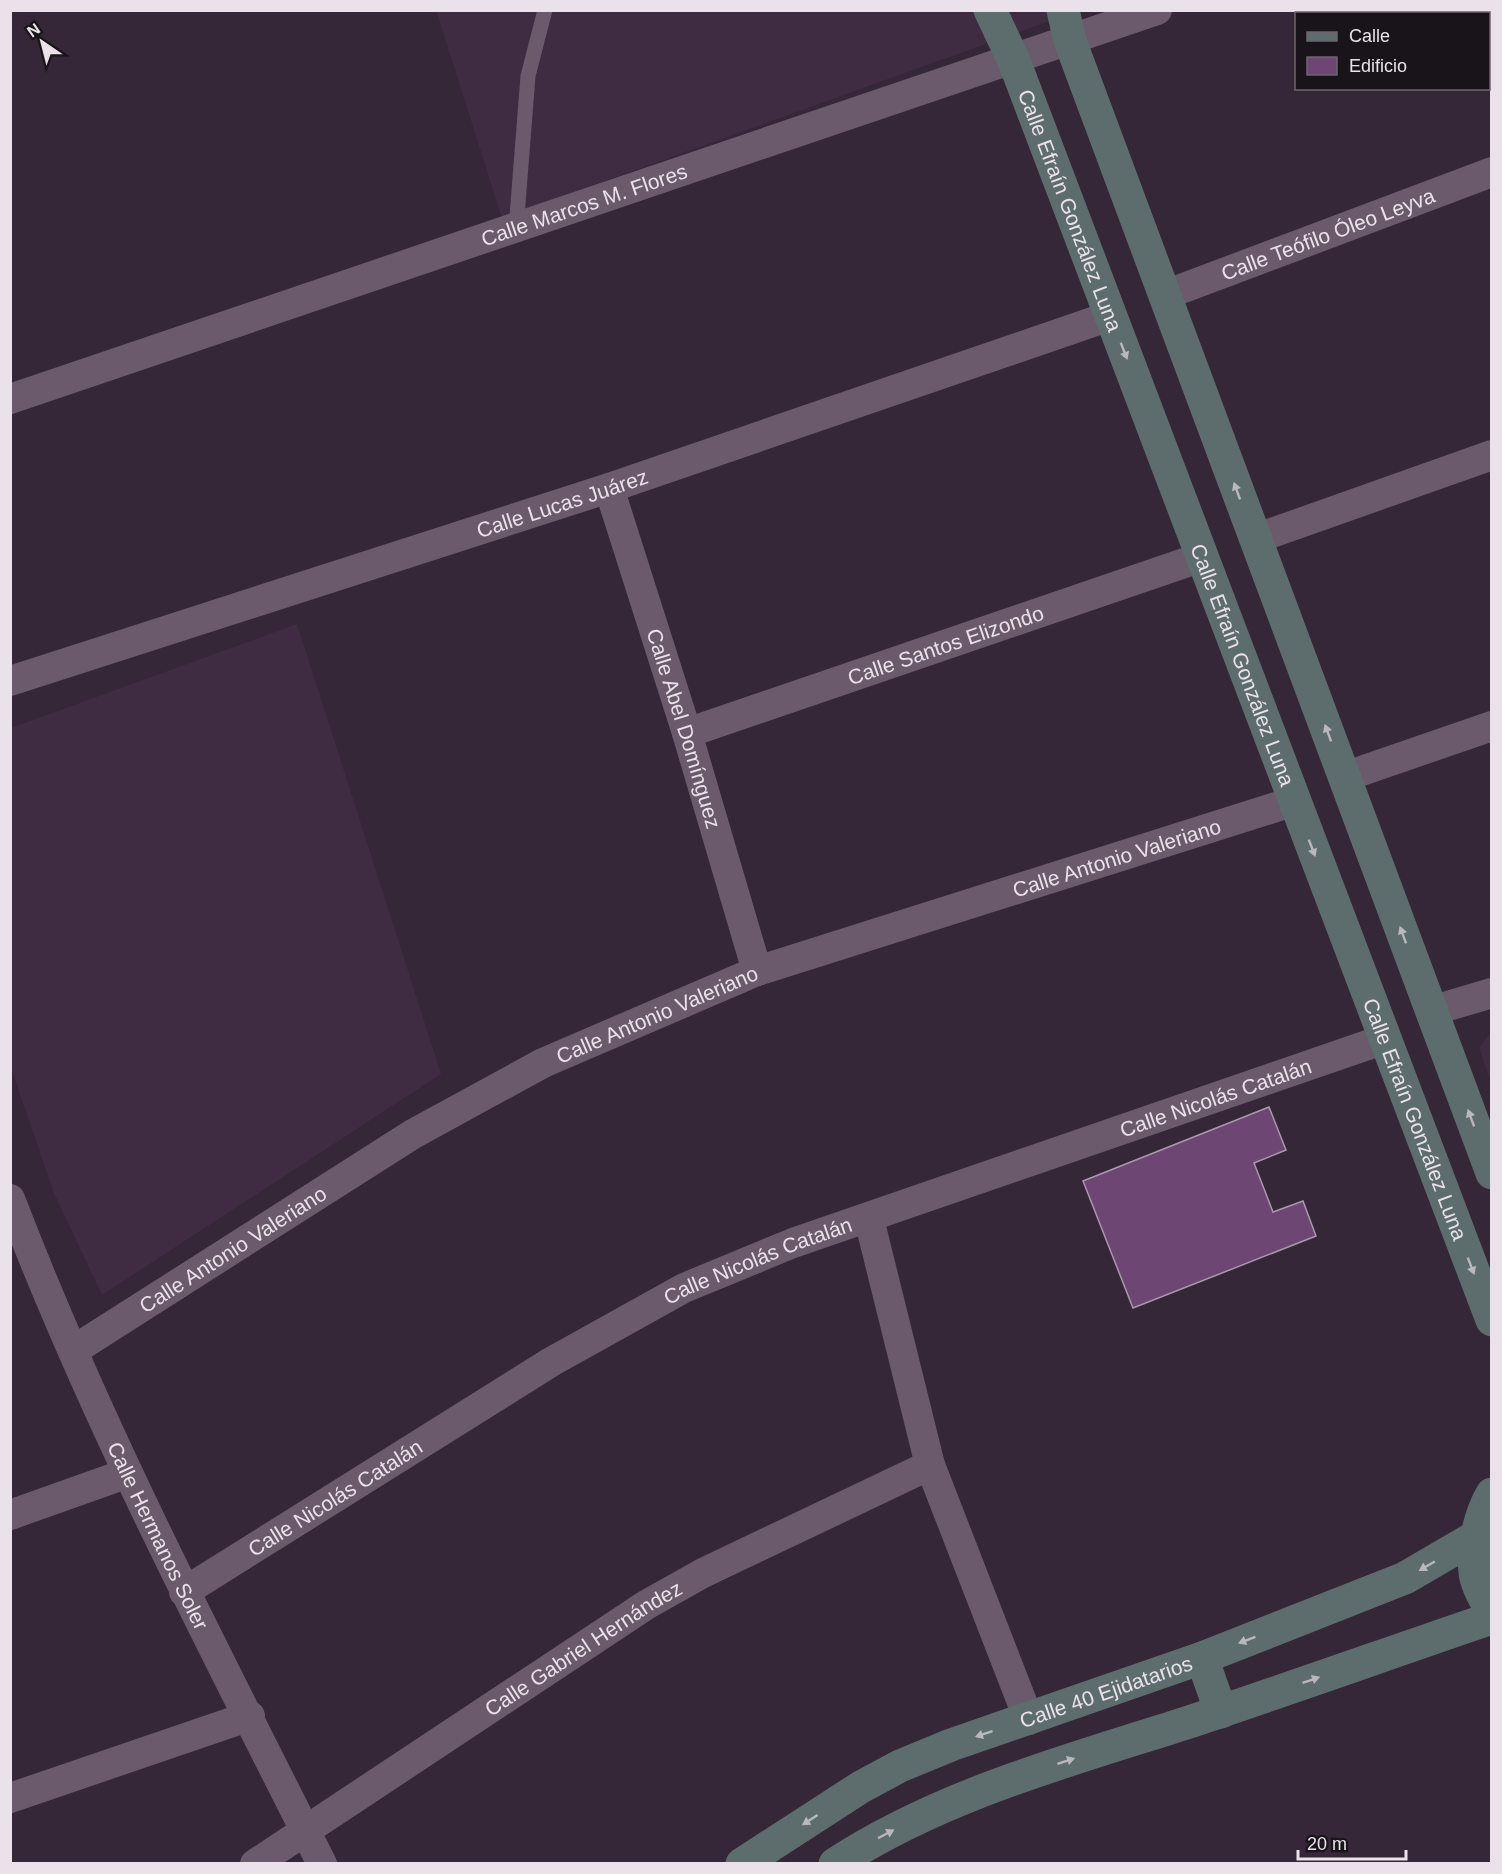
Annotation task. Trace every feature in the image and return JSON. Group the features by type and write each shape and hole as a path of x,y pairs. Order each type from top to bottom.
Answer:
{"street":[{"name":"Calle Efraín González Luna","path":"990,10 1014,61 1491,1320"},
{"name":"Calle Marcos M. Flores","path":"10,399 1014,61 1067,26 1157,10"},
{"path":"1067,26 1491,1173"},
{"name":"Calle Teófilo Óleo Leyva","path":"1165,295 1491,172"},
{"name":"Calle Lucas Juárez","path":"10,681 609,488 1110,316"},
{"path":"1255,539 1491,455"},
{"name":"Calle Abel Domínguez","path":"609,488 687,733 757,971"},
{"name":"Calle Santos Elizondo","path":"687,733 1202,557"},
{"path":"1344,777 1491,726"},
{"name":"Calle Antonio Valeriano","path":"74,1350 413,1134 543,1063 757,971 1294,801"},
{"path":"1431,1011 1491,993"},
{"name":"Calle Nicolás Catalán","path":"184,1592 551,1362 684,1288 793,1244 1385,1039"},
{"name":"Calle Hermanos Soler","path":"10,1199 19,1247 74,1350 184,1592 250,1716 322,1863"},
{"path":"869,1219 930,1465 1029,1720"},
{"name":"Calle Gabriel Hernández","path":"255,1863 646,1605 703,1573 930,1465"},
{"path":"10,1515 128,1473"},
{"path":"1491,1494 1486,1503 1477,1536 1475,1572 1491,1611"},
{"name":"Calle 40 Ejidatarios","path":"742,1863 861,1787 900,1766 951,1745 1029,1720 1202,1658 1405,1578 1477,1536"},
{"path":"835,1863 912,1820 1002,1782 1221,1712 1491,1618"},
{"path":"1202,1658 1221,1712"},
{"path":"10,1798 250,1716"}],"lane":[{"path":"516,229 528,76 545,10"}],"shaded area":[{"path":"436,10 1077,11 502,218"},
{"path":"297,624 441,1074 102,1295 54,1193 11,1068 11,728"},
{"path":"1491,1032 1491,1082 1479,1048"}],"building":[{"path":"1269,1107 1286,1150 1254,1163 1273,1212 1303,1201 1316,1236 1133,1308 1083,1181"}]}
